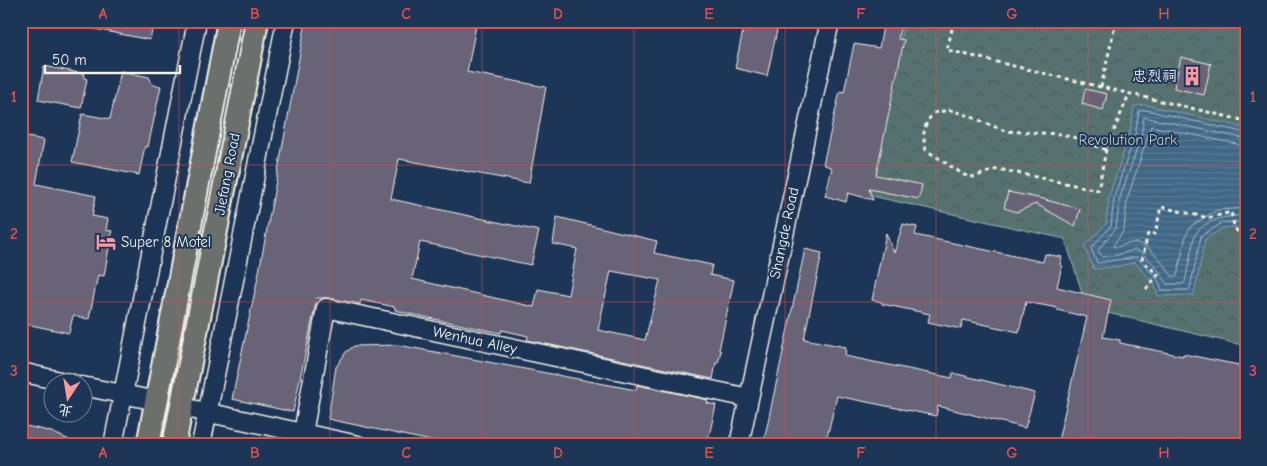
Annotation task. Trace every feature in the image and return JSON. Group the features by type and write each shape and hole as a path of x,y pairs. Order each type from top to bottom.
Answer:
{"main road":[{"name":"Jiefang Road","path":"148,445 229,21"},
{"name":"Jiefang Road","path":"174,445 257,21"},
{"path":"157,401 182,407"}],"street":[{"path":"114,445 197,21"},
{"path":"201,445 286,21"},
{"name":"Shangde Road","path":"739,445 830,21"},
{"name":"Wenhua Alley","path":"303,433 326,308 748,398"},
{"path":"21,372 42,377"},
{"path":"92,388 157,401"},
{"path":"182,407 358,445"}],"path":[{"path":"954,21 947,50 1246,121"},
{"path":"1101,87 1116,21"},
{"path":"1106,150 1080,139 1060,134 1005,131 964,114 949,110 933,113 926,122 922,136 926,150 964,175 974,177 998,168 1098,190 1106,150 1129,94"},
{"path":"1146,289 1158,275 1142,260 1148,233 1155,234 1161,207 1209,218 1231,212 1236,231 1240,234 1246,234"}],"green space":[{"name":"Revolution Park","path":"904,21 1246,21 1246,346 1087,308 1065,239 867,195"}],"water":[{"path":"1146,105 1246,128 1246,226 1223,228 1205,239 1194,295 1158,296 1154,284 1135,262 1094,269 1084,246 1106,224 1109,196 1130,133 1134,106"}],"building":[{"path":"91,21 154,21 150,40 90,28"},
{"path":"306,21 477,21 467,72 546,87 529,183 399,159 391,199 539,231 531,265 420,242 412,279 534,307 538,289 568,295 577,249 553,244 557,217 657,241 654,253 712,265 710,275 734,280 719,350 721,351 718,363 716,363 713,379 527,340 528,336 502,330 501,333 415,315 395,310 395,307 361,300 360,304 328,298 317,298 293,412 232,399 258,277","holes":["611,271 660,280 645,340 598,330"]},
{"path":"745,21 779,21 767,76 735,68"},
{"path":"884,21 901,24 898,39 904,40 876,175 922,185 919,199 869,189 873,200 848,193 846,202 825,196 832,168 823,164 840,91 844,92 854,44 879,48"},
{"name":"忠烈祠","path":"1181,57 1211,64 1204,95 1174,88"},
{"path":"44,66 85,74 84,78 87,79 81,108 38,100"},
{"path":"121,71 149,77 153,85 161,86 148,147 145,146 139,175 72,162 82,114 110,119"},
{"path":"1085,89 1107,94 1103,110 1082,104"},
{"path":"21,136 44,140 36,184 96,196 92,216 108,219 106,230 112,231 104,276 98,275 89,319 73,316 69,333 21,323"},
{"path":"1008,192 1080,209 1075,226 1036,204 1017,212 1004,208"},
{"path":"903,224 917,227 915,235 1043,262 1045,254 1062,257 1057,287 1111,300 1103,337 1120,340 1120,343 1183,356 1183,354 1239,365 1239,368 1246,370 1246,445 1202,445 1181,440 1180,444 1168,441 1168,445 1057,445 1087,317 1057,310 1058,308 1026,302 1019,332 963,320 961,329 928,322 930,314 882,304 882,302 872,300 886,233 894,253"},
{"path":"805,249 822,253 804,339 846,347 845,356 952,378 953,373 1035,393 1025,428 938,406 936,416 837,396 825,445 763,445"},
{"path":"398,345 636,390 637,385 708,400 707,403 716,405 707,445 450,445 328,419 336,367 346,352 354,346"},
{"path":"21,425 49,431 81,445 21,445"}],"place":[{"name":"忠烈祠","path":"1192,76"},
{"name":"Super 8 Motel","path":"106,242"}]}
